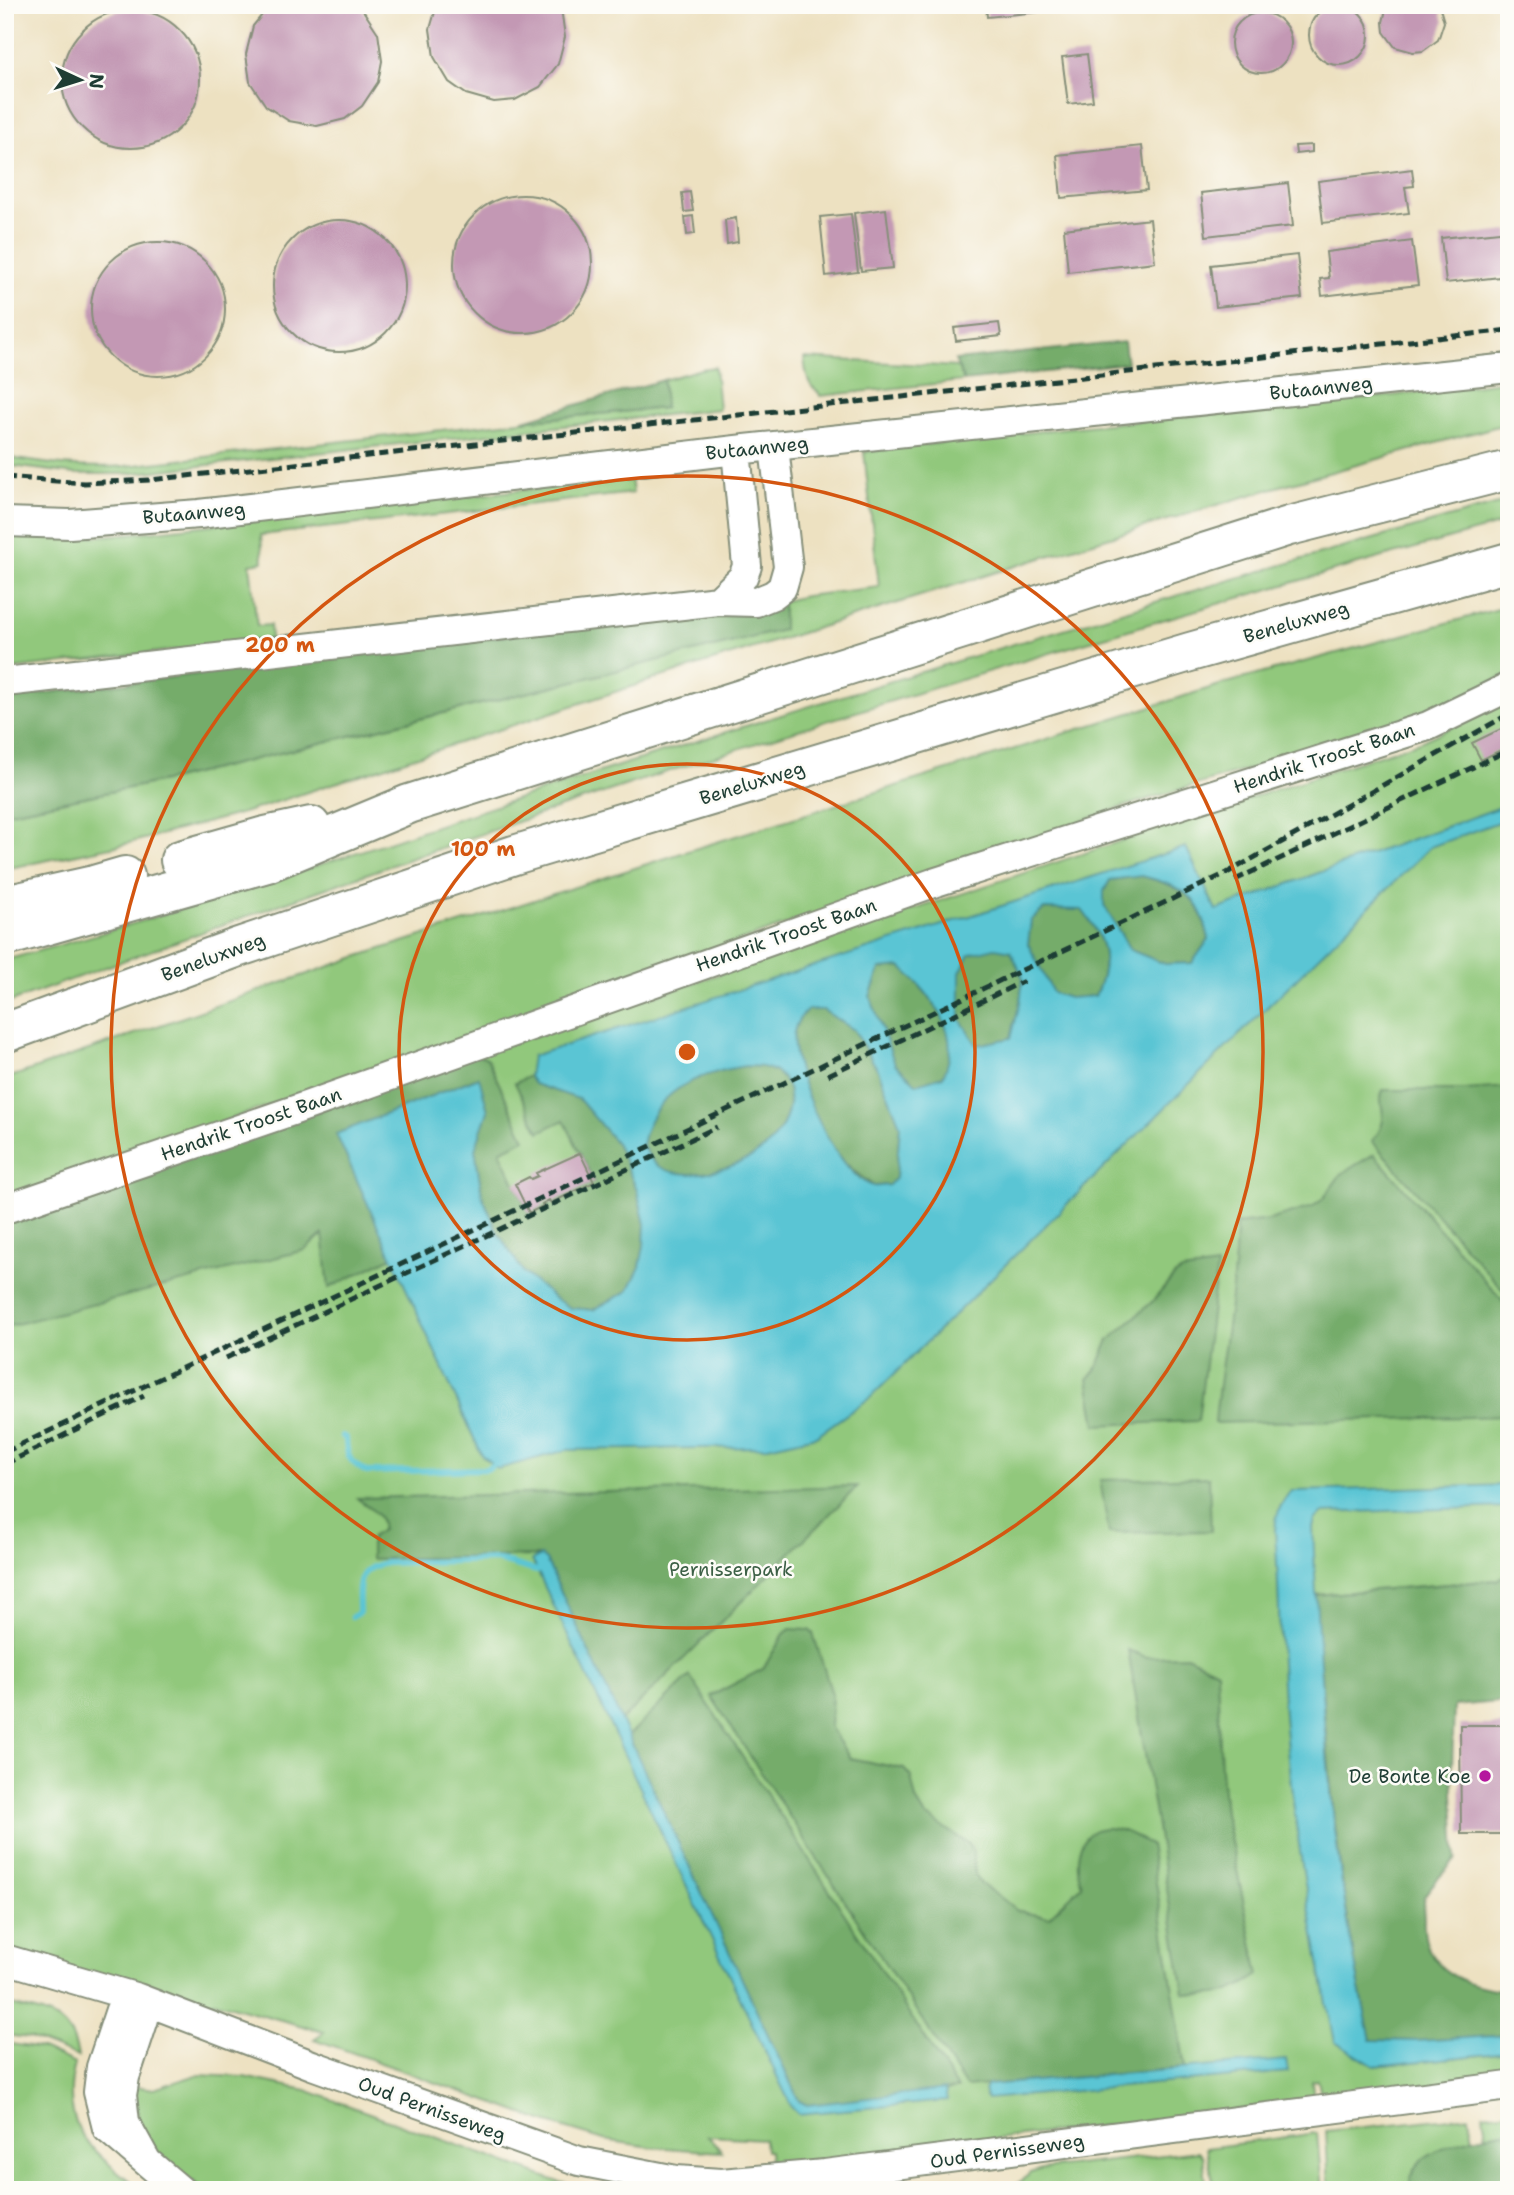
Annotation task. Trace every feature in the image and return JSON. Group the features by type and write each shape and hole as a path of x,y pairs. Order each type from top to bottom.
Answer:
{"highway":[{"path":"5,905 94,886 265,836 409,804 1289,526 1509,470"},
{"name":"Beneluxweg","path":"5,1033 236,948 514,855 1177,656 1509,562"},
{"path":"5,937 267,863 409,804"}],"street":[{"name":"Butaanweg","path":"5,522 70,524 199,514 736,450 1509,368"},
{"path":"5,682 718,601 756,602 773,596 782,588 788,567 775,447"},
{"path":"718,601 743,577 747,566 736,450"},
{"name":"Hendrik Troost Baan","path":"5,1209 305,1106 933,883 1427,726 1509,687"},
{"name":"Oud Pernisseweg","path":"5,1959 134,2009"},
{"name":"Oud Pernisseweg","path":"5,1975 134,2009 312,2065 579,2161 676,2180 722,2183 825,2175 1509,2086"},
{"path":"134,2009 101,2067 98,2092 107,2128 180,2190"}],"green space":[{"path":"1124,342 1127,363 964,381 955,360"},
{"path":"804,358 958,367 964,381 820,396 809,382"},
{"path":"715,367 719,409 126,474 75,474 5,465 5,457 65,465 126,466 520,421 665,408 663,380"},
{"path":"663,380 665,408 520,421"},
{"path":"1509,381 1509,423 1277,487 1067,550 658,678 243,813 121,845 5,869 5,813 174,779 783,630 783,601 879,587 864,452"},
{"path":"631,478 633,493 261,535 263,562 250,564 257,626 270,625 271,639 5,670 5,536 102,536"},
{"path":"1509,501 1509,522 1059,650 835,718 383,868 5,1004 5,960 159,916 615,767 949,663"},
{"path":"783,601 783,630 174,779 5,813 5,698"},
{"path":"1509,606 1509,674 1404,723 1125,806 5,1198 5,1079 362,955 691,850 1223,684"},
{"name":"Pernisserpark","path":"1509,700 1509,1572 1497,1580 1315,1595 1314,1573 1300,1574 1361,2058 1374,2066 1509,2052 1509,2078 1322,2100 1318,2080 1312,2081 1314,2101 770,2166 769,2151 765,2151 764,2139 708,2136 722,2152 651,2147 604,2140 548,2123 314,2039 324,2032 213,2001 207,2017 5,1950 5,1235 316,1108 1422,741"},
{"path":"1142,876 1188,895 1200,912 1209,939 1192,963 1165,964 1130,950 1104,905 1104,891 1110,880"},
{"path":"1044,909 1082,910 1096,931 1104,951 1104,961 1095,996 1069,998 1053,993 1028,944 1031,920"},
{"path":"995,947 1011,951 1023,978 1020,1002 1011,1038 977,1045 960,1020 960,972 970,954"},
{"path":"902,967 934,1003 942,1017 950,1045 949,1060 943,1076 917,1084 895,1064 870,996 880,969"},
{"path":"808,1010 823,1010 854,1030 878,1070 900,1125 896,1177 890,1185 874,1186 848,1166 833,1147 816,1116 801,1079 794,1045 796,1025"},
{"path":"477,1054 487,1058 525,1139 500,1151 529,1213 594,1182 564,1120 539,1132 515,1083 529,1076 534,1084 579,1099 617,1144 637,1190 645,1224 640,1267 628,1291 593,1310 571,1308 554,1298 524,1273 498,1233 482,1195 475,1149 488,1111 478,1077 336,1134 392,1257 329,1288 323,1234 305,1250 5,1327 5,1221"},
{"path":"745,1066 767,1068 779,1074 786,1083 789,1106 786,1118 773,1140 742,1162 713,1171 684,1174 656,1164 642,1145 647,1126 666,1098 694,1080"},
{"path":"1509,1087 1509,1297 1372,1141 1382,1125 1383,1090"},
{"path":"1374,1154 1509,1308 1509,1416 1215,1423 1233,1274 1236,1224 1269,1220 1312,1207 1323,1199 1341,1174"},
{"path":"1217,1266 1198,1421 1096,1425 1088,1379 1096,1370 1109,1340 1153,1301 1174,1276 1182,1271"},
{"path":"1209,1477 1211,1531 1109,1533 1100,1480"},
{"path":"858,1486 621,1721 546,1560 540,1556 371,1559 371,1537 382,1530 381,1520 357,1498"},
{"path":"1509,1572 1509,1701 1454,1706 1452,1770 1456,1859 1426,1893 1423,1905 1425,1937 1438,1963 1462,1980 1509,1991 1509,2035 1417,2041 1371,2040 1341,1874 1315,1595 1497,1580"},
{"path":"790,1629 809,1630 813,1633 832,1694 830,1728 850,1758 904,1769 911,1777 916,1800 926,1816 969,1844 973,1852 975,1874 980,1883 1016,1909 1049,1917 1082,1885 1079,1852 1082,1842 1096,1830 1107,1828 1128,1832 1150,1844 1185,2068 966,2087 711,1696 763,1669 784,1634"},
{"path":"1128,1650 1146,1657 1187,1656 1217,1671 1225,1813 1259,1975 1224,1993 1184,1993"},
{"path":"690,1676 958,2089 807,2105 799,2101 628,1736"},
{"path":"5,2003 43,2013 62,2023 69,2031 78,2057 30,2038 5,2035"},
{"path":"5,2043 42,2049 75,2064 71,2087 76,2123 95,2151 141,2190 20,2190 5,2182"},
{"path":"197,2075 244,2077 306,2090 559,2182 594,2190 205,2190 167,2162 151,2144 140,2124 133,2086 154,2089"},
{"path":"1509,2111 1509,2131 1486,2135 1483,2114"},
{"path":"1469,2116 1473,2138 1446,2147 1410,2182 1410,2190 1329,2190 1326,2131"},
{"path":"1509,2131 1509,2190 1410,2190 1412,2173 1428,2156 1455,2143"},
{"path":"1317,2133 1322,2190 1270,2190 1266,2187 1215,2190 1206,2148"},
{"path":"1198,2151 1203,2157 1207,2190 1009,2190 1031,2173 1042,2169"}],"water":[{"path":"1509,804 1509,818 1430,847 871,1397 816,1436 768,1447 567,1450 498,1469 482,1456 336,1134 479,1077 488,1111 475,1149 482,1195 498,1233 524,1273 554,1298 571,1308 593,1310 628,1291 640,1267 645,1224 637,1190 617,1144 579,1099 534,1084 529,1076 532,1056 1186,847 1216,910","holes":["1142,876 1169,884 1188,895 1201,912 1209,939 1192,963 1165,964 1130,950 1104,905 1104,891 1110,880","1044,909 1082,910 1096,931 1104,951 1103,972 1095,996 1069,998 1053,993 1028,944 1031,920","995,948 1011,951 1023,978 1011,1038 977,1045 960,1019 960,972 970,954","901,967 924,990 942,1016 950,1045 943,1076 917,1084 895,1064 870,996 880,969","808,1010 823,1010 854,1030 878,1070 900,1125 896,1177 889,1185 873,1186 859,1178 844,1162 817,1118 794,1049 795,1028","748,1066 767,1068 779,1074 786,1083 789,1094 786,1118 780,1129 765,1148 728,1167 684,1174 658,1166 642,1145 647,1126 655,1111 679,1088 710,1074"]},
{"path":"1509,1485 1509,1507 1322,1513 1315,1520 1313,1528 1324,1721 1337,1849 1346,1913 1371,2040 1417,2041 1509,2035 1509,2052 1374,2066 1335,2042 1312,1925 1299,1846 1285,1727 1276,1519 1281,1505 1291,1491"},
{"path":"541,1556 546,1560 799,2101 807,2105 945,2089 947,2101 798,2114 792,2108 532,1560"},
{"path":"1286,2060 1288,2072 987,2099 984,2090 987,2085"}],"building":[{"path":"270,5 358,5 362,9 378,33 382,61 378,82 362,106 345,119 317,126 289,121 266,106 250,82 246,54 253,26"},
{"path":"437,5 558,5 565,37 558,64 540,87 515,100 494,102 466,94 449,82 434,57 430,29"},
{"path":"986,5 1089,5 1089,7 987,17"},
{"path":"1333,5 1345,5 1361,13 1367,23 1367,47 1361,57 1345,65 1333,65 1317,57 1309,41 1309,29 1317,13"},
{"path":"1387,5 1439,5 1444,22 1438,40 1423,51 1413,52 1395,47 1384,32"},
{"path":"131,10 157,15 180,30 195,53 200,79 195,105 180,128 157,143 131,148 105,143 82,128 67,105 62,79 67,53 82,30 105,15"},
{"path":"1255,13 1267,13 1283,21 1289,31 1289,55 1283,65 1267,73 1255,73 1239,65 1231,49 1231,37 1239,21"},
{"path":"1087,54 1093,101 1068,104 1062,57"},
{"path":"1312,145 1312,152 1296,154 1295,146"},
{"path":"1142,146 1147,190 1061,198 1057,155"},
{"path":"1412,169 1414,186 1405,187 1409,213 1323,223 1318,181"},
{"path":"1288,183 1293,226 1206,236 1201,193"},
{"path":"690,192 693,211 684,212 682,193"},
{"path":"523,195 549,200 572,215 587,238 592,264 587,290 572,313 549,328 523,333 497,328 474,313 459,290 454,264 459,238 474,215 497,200"},
{"path":"886,209 893,268 861,271 854,213"},
{"path":"851,214 858,272 826,276 820,217"},
{"path":"693,216 695,234 687,235 685,217"},
{"path":"736,218 738,242 727,244 725,220"},
{"path":"1150,219 1155,262 1068,272 1064,229"},
{"path":"339,220 364,225 376,231 394,249 400,261 405,286 400,311 394,323 376,341 364,347 339,352 314,347 302,341 284,323 278,311 273,286 278,261 284,249 302,231 314,225"},
{"path":"1509,231 1509,276 1446,283 1441,238"},
{"path":"1412,241 1418,285 1322,296 1320,279 1329,278 1326,252"},
{"path":"158,242 184,247 206,261 220,283 225,309 220,335 206,357 184,371 158,376 132,371 110,357 96,335 91,309 96,283 110,261 132,247"},
{"path":"1297,255 1302,298 1216,307 1211,265"},
{"path":"999,323 1001,336 956,341 954,328"},
{"path":"1509,725 1509,746 1481,760 1472,743"},
{"path":"580,1153 594,1182 551,1203 549,1200 529,1213 515,1184 538,1176 536,1173"},
{"name":"De Bonte Koe","path":"1460,1725 1509,1725 1509,1834 1461,1834"}],"waterway":[{"path":"342,1436 346,1438 350,1459 366,1472 487,1469 493,1465"},
{"path":"352,1617 359,1613 359,1587 363,1574 386,1563 497,1560 537,1571"}],"railway":[{"path":"5,477 84,483 150,480 1509,330"},
{"path":"5,1452 1227,873 1509,714"},
{"path":"1235,880 1509,750"},
{"path":"828,1075 1024,981"},
{"path":"226,1358 717,1127"},
{"path":"5,1464 144,1396"}],"place":[{"name":"De Bonte Koe","path":"1485,1776"}]}
